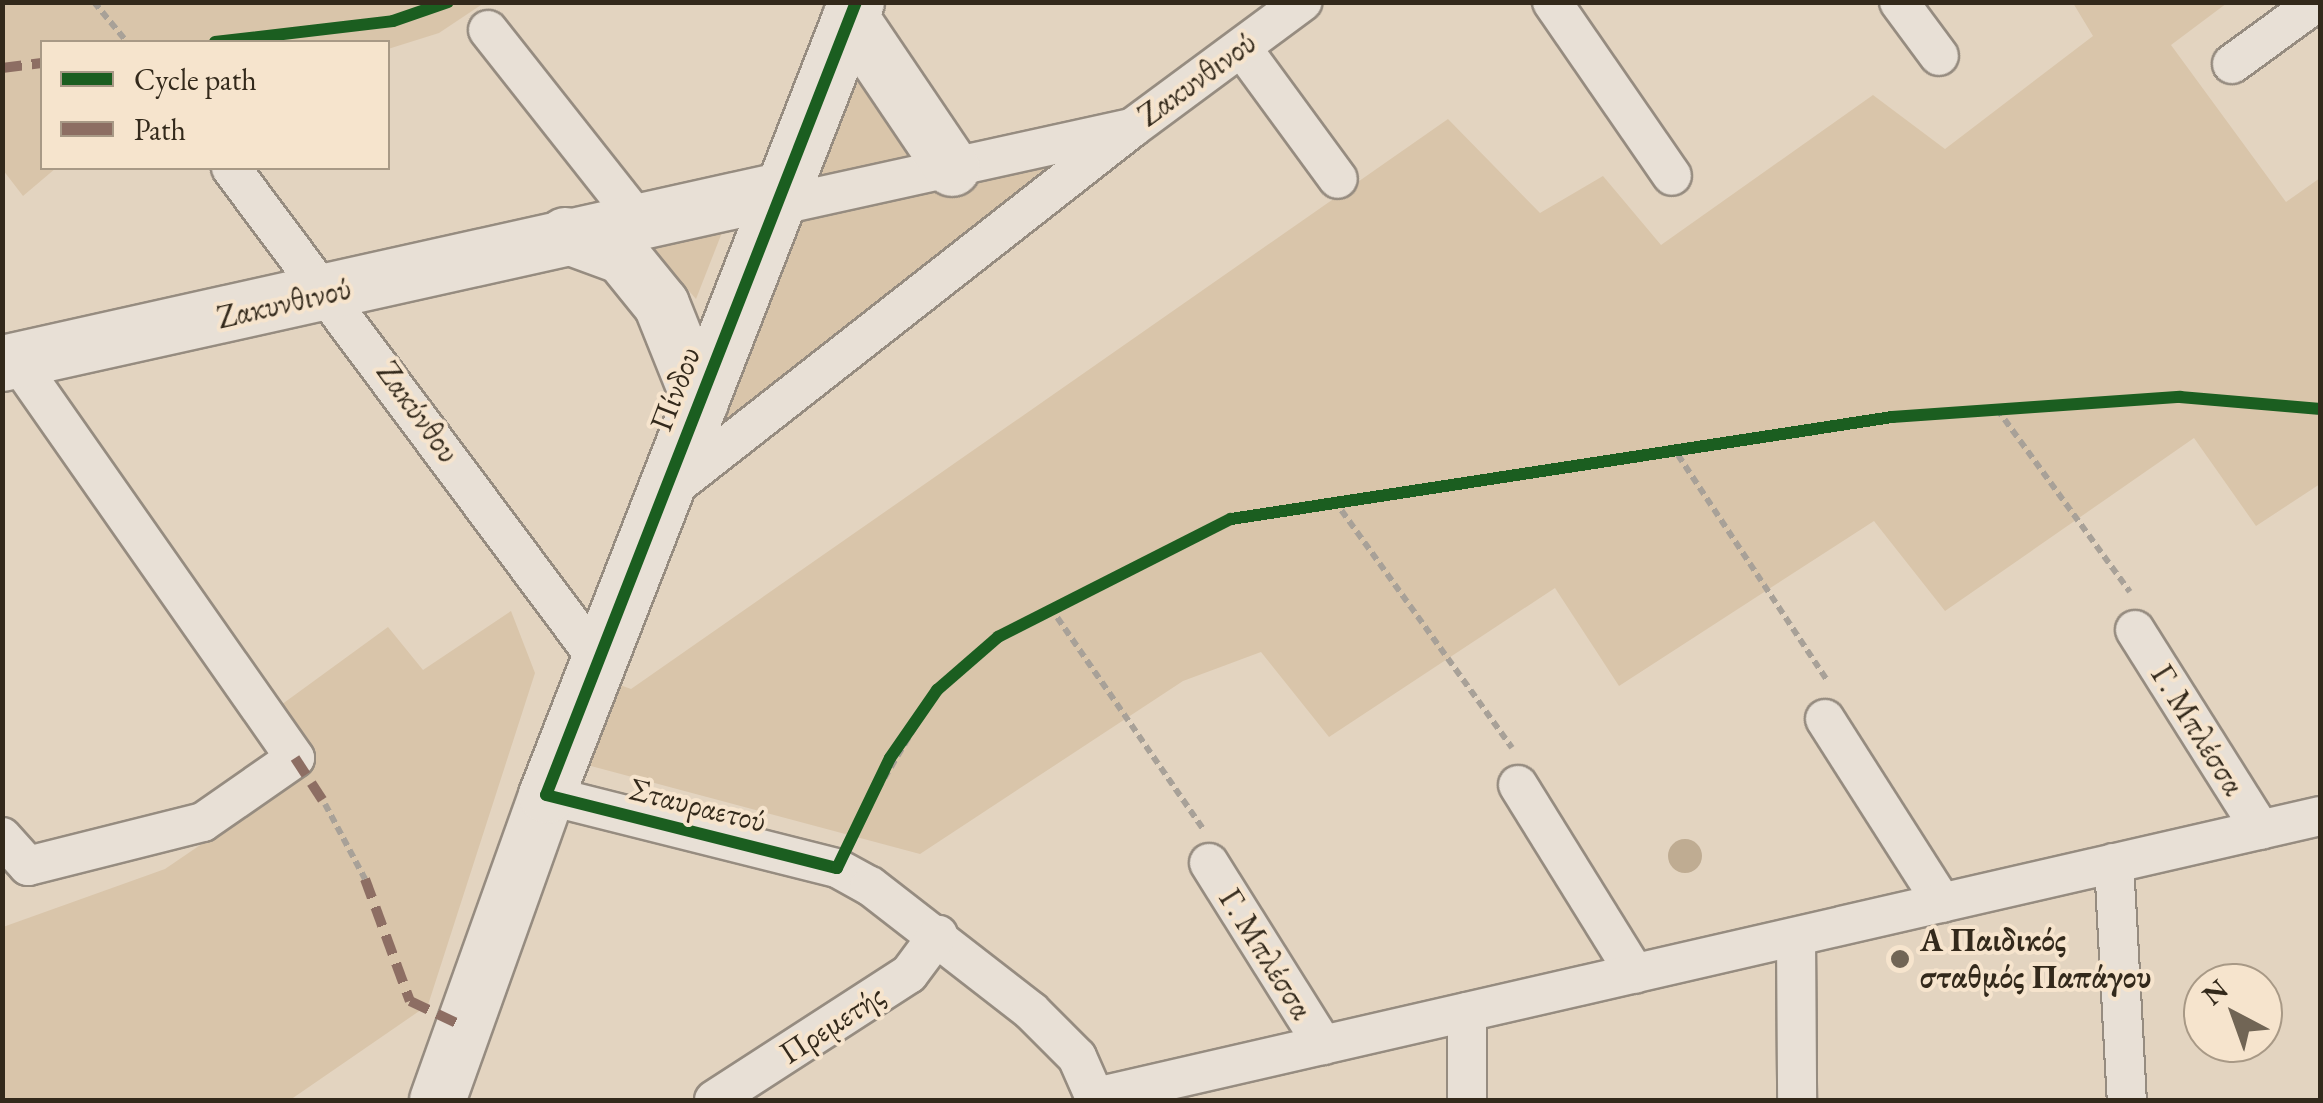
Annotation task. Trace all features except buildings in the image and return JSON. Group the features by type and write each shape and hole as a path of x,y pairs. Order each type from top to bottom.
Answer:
{"street":[{"name":"Ζακυνθινού","path":"10,362 332,294 564,235 952,168 1132,128 1253,26 1302,2"},
{"path":"1552,2 1672,176"},
{"path":"1899,2 1939,56"},
{"path":"2232,64 2317,2"},
{"path":"853,10 952,168"},
{"name":"Πίνδου","path":"436,1100 546,794 853,10"},
{"path":"1253,26 1338,180"},
{"path":"488,30 638,220"},
{"path":"660,504 687,471 1132,128"},
{"name":"Ζακύνθου","path":"233,170 332,294 598,660"},
{"path":"564,235 622,256 662,304 700,400"},
{"path":"2,837 28,866 203,822 295,758 10,362"},
{"name":"Γ. Μπλέσσα","path":"2135,630 2261,830"},
{"path":"1824,719 1942,903"},
{"path":"1518,785 1635,974"},
{"name":"Σταυραετού","path":"546,794 837,868 938,935 1077,1057 1096,1099"},
{"name":"Γ. Μπλέσσα","path":"1096,1099 2320,816"},
{"name":"Γ. Μπλέσσα","path":"1210,863 1323,1045"},
{"path":"2114,863 2127,1100"},
{"name":"Πρεμετής","path":"714,1100 910,974 938,935"},
{"path":"1796,937 1798,1100"},
{"path":"1466,1100 1467,1012"}],"path":[{"path":"94,2 125,40"},
{"path":"837,868 861,810 938,690 998,637 1050,607 1231,519 1334,500 1678,454 1892,417 2180,397 2320,410"},
{"path":"1997,409 2140,606 2135,630"},
{"path":"1678,454 1836,694 1824,719"},
{"path":"1334,500 1524,766 1518,785"},
{"path":"1050,607 1146,733 1212,844 1210,863"},
{"path":"326,804 365,879"}],"shaded area":[{"path":"3,2 484,2 439,33 390,48 390,40 40,40 40,170 54,170 23,196 3,170"},
{"path":"2073,3 2227,3 2171,45 2286,202 2320,178 2320,484 2256,526 2194,438 1945,611 1874,521 1619,686 1555,588 1329,737 1261,652 1183,681 920,854 576,762 609,681 631,689 1448,119 1540,213 1603,176 1661,245 1873,95 1945,149 2093,36"},
{"path":"841,39 922,163 786,185"},
{"path":"1084,159 688,451 775,210"},
{"path":"723,230 696,299 646,242"},
{"path":"511,611 535,673 428,1005 290,1100 3,1100 3,927 165,869 309,771 270,713 388,627 423,670"},
{"path":"1685,839 1697,844 1702,856 1697,868 1685,873 1673,868 1668,856 1673,844"}],"marked path":[{"path":"2,68 40,63"},
{"path":"295,758 325,804"},
{"path":"365,879 410,1001 463,1026"}],"cycle path":[{"path":"232,40 393,21 448,2"},
{"path":"856,2 546,795 837,868 890,758 937,690 998,637 1231,519 1892,417 2180,397 2320,409"}],"place":[{"name":"Α Παιδικός σταθμός Παπάγου","path":"1900,959"}]}
